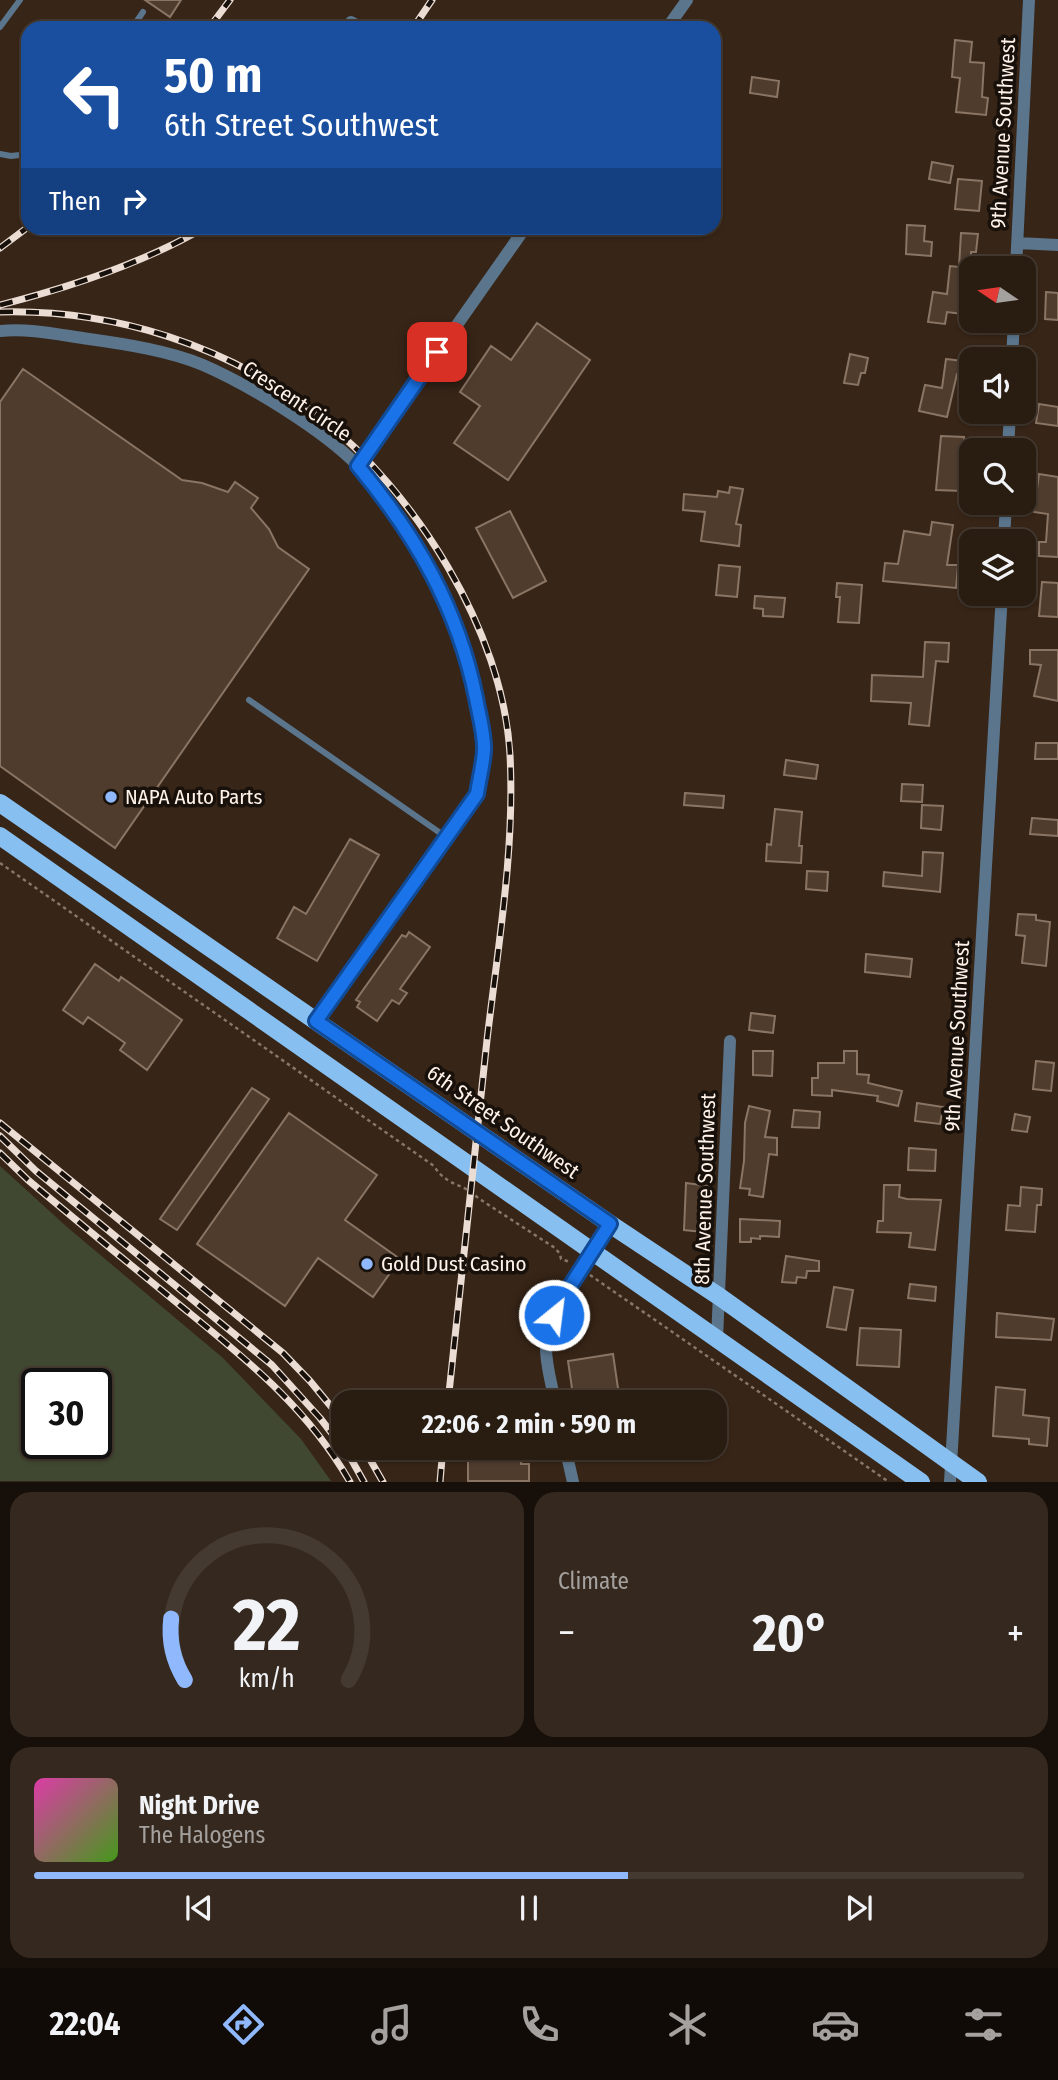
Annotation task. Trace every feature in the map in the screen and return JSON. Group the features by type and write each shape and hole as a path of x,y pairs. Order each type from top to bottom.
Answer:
{"main road":[{"name":"6th Street Southwest","path":"0,803 720,1297 978,1482"},
{"path":"0,836 921,1482"}],"street":[{"path":"672,21 687,0"},
{"name":"9th Avenue Southwest","path":"1017,256 1029,0"},
{"path":"358,466 520,235"},
{"path":"1018,243 1058,245"},
{"name":"Crescent Circle","path":"0,331 19,329 113,342 201,364 242,385 315,431 358,466 387,502 421,555 454,618 469,661 485,750 477,794 316,1021"},
{"name":"9th Avenue Southwest","path":"950,1482 1001,606"},
{"name":"8th Avenue Southwest","path":"717,1339 730,1041"},
{"path":"553,1390 546,1349 548,1328 560,1302 610,1224"},
{"path":"568,1460 573,1482"}],"lane":[{"path":"0,27 20,0"},
{"path":"137,21 143,12"},
{"path":"0,154 21,155"},
{"path":"249,700 446,837"}],"path":[{"path":"0,863 427,1161 447,1182 470,1189 478,1198 555,1248 561,1259 564,1259"},
{"path":"590,1275 889,1482"}],"green space":[{"path":"0,1166 67,1227 223,1358 301,1439 331,1481 0,1481"}],"building":[{"path":"145,0 181,0 170,17"},
{"path":"955,40 972,42 970,62 984,63 982,97 988,98 986,115 956,112 960,78 952,77"},
{"path":"752,77 779,81 777,97 750,93"},
{"path":"932,162 953,166 950,183 929,179"},
{"path":"958,179 982,181 979,211 955,209"},
{"path":"907,225 925,226 924,241 932,242 931,256 906,254"},
{"path":"961,233 978,234 976,252 971,252 971,256 960,256"},
{"path":"950,266 959,267 959,314 947,312 945,324 928,322 933,292 947,294"},
{"path":"1046,292 1058,293 1058,320 1045,319"},
{"path":"537,323 590,360 508,480 454,443 480,406 460,392 491,346 511,360"},
{"path":"850,354 868,358 865,373 861,373 858,385 844,383"},
{"path":"946,359 959,361 959,374 947,417 919,411 925,385 942,388"},
{"path":"23,369 182,480 202,483 228,492 235,482 258,498 251,508 269,529 278,547 309,569 115,848 0,766 0,402"},
{"path":"1039,404 1058,407 1058,426 1036,423"},
{"path":"941,436 964,437 959,438 959,491 936,490"},
{"path":"1039,474 1058,477 1058,557 1039,556 1039,542 1046,542 1048,514 1036,512"},
{"path":"730,487 743,489 736,524 741,525 739,546 701,541 705,512 683,510 684,494 717,497 718,491 729,493"},
{"path":"510,511 546,581 513,598 476,528"},
{"path":"932,522 953,525 947,565 958,565 956,588 883,581 885,563 898,564 904,531 930,535"},
{"path":"719,565 740,567 737,597 716,595"},
{"path":"1042,582 1058,583 1058,617 1039,616"},
{"path":"837,583 862,585 859,623 838,622 840,597 836,597"},
{"path":"755,596 785,598 783,617 763,616 763,609 754,608"},
{"path":"925,642 949,643 948,662 936,661 929,726 909,724 911,703 871,701 872,675 923,677"},
{"path":"1030,650 1058,650 1058,701 1034,696 1041,665 1030,664"},
{"path":"1036,743 1058,743 1058,759 1035,759"},
{"path":"786,760 818,765 816,779 784,775"},
{"path":"902,784 923,785 922,802 901,801"},
{"path":"685,793 724,796 723,808 684,805"},
{"path":"922,805 943,806 941,830 921,828"},
{"path":"775,809 802,812 799,846 802,846 801,863 766,861 767,844 771,845"},
{"path":"1032,818 1058,820 1058,836 1030,834"},
{"path":"350,839 379,855 317,961 277,938 294,907 306,914"},
{"path":"923,852 943,853 940,892 883,886 884,872 922,876"},
{"path":"807,871 828,872 827,891 806,889"},
{"path":"1018,914 1036,915 1036,920 1050,922 1046,966 1022,963 1025,936 1016,935"},
{"path":"409,932 430,947 400,989 407,993 399,1004 392,1000 377,1021 357,1007 360,1002 356,1000 402,935 406,937"},
{"path":"866,954 912,959 910,977 865,972"},
{"path":"95,964 119,981 121,977 182,1020 147,1070 120,1050 125,1043 88,1017 83,1024 63,1010"},
{"path":"751,1013 775,1016 773,1033 749,1030"},
{"path":"753,1051 773,1051 772,1076 753,1075"},
{"path":"844,1051 857,1051 857,1074 869,1075 868,1083 902,1091 898,1106 877,1101 878,1096 832,1090 832,1096 812,1095 812,1078 818,1078 818,1063 844,1063"},
{"path":"1036,1061 1054,1063 1051,1091 1033,1089"},
{"path":"252,1088 269,1099 177,1230 160,1219"},
{"path":"917,1103 943,1107 940,1124 915,1121"},
{"path":"749,1106 770,1111 765,1137 777,1138 777,1155 769,1154 763,1197 749,1195 750,1189 740,1188 745,1123"},
{"path":"794,1110 820,1112 819,1128 792,1127"},
{"path":"289,1113 377,1175 345,1220 400,1259 373,1297 318,1258 285,1306 197,1244"},
{"path":"1015,1114 1030,1117 1027,1132 1012,1130"},
{"path":"909,1148 936,1150 935,1171 908,1170"},
{"path":"686,1183 709,1186 703,1232 684,1230"},
{"path":"884,1185 900,1185 899,1197 941,1200 935,1250 909,1247 911,1233 877,1232 878,1221 883,1221"},
{"path":"1021,1187 1042,1189 1041,1205 1037,1205 1035,1232 1006,1230 1008,1205 1020,1206"},
{"path":"740,1219 780,1221 779,1237 760,1236 760,1239 751,1238 751,1242 740,1242"},
{"path":"786,1256 819,1261 819,1271 807,1271 806,1278 797,1277 796,1283 782,1282"},
{"path":"910,1284 936,1287 935,1301 908,1298"},
{"path":"834,1287 853,1290 846,1330 827,1327"},
{"path":"997,1313 1054,1319 1051,1340 996,1337"},
{"path":"860,1328 901,1330 899,1367 857,1365"},
{"path":"613,1354 618,1390 572,1390 568,1361"},
{"path":"996,1387 1025,1390 1023,1415 1049,1418 1047,1446 1029,1444 1029,1439 993,1436"},
{"path":"468,1460 521,1460 521,1464 529,1464 529,1481 468,1481"}],"railway":[{"path":"214,21 230,0"},
{"path":"418,21 432,0"},
{"path":"0,248 21,232"},
{"path":"0,305 105,273 156,253 191,235"},
{"path":"0,312 85,317 127,325 209,352 284,391 319,416 354,447 388,483 420,524 448,567 472,613 491,660 504,708 510,755 510,826 449,1390"},
{"path":"0,1123 283,1353 331,1406"},
{"path":"0,1136 36,1171 272,1365 320,1418 350,1457 364,1482"},
{"path":"0,1153 28,1180 272,1384 314,1429 350,1482"},
{"path":"370,1460 383,1482"},
{"path":"440,1482 442,1460"}],"place":[{"name":"NAPA Auto Parts","path":"111,797"},
{"name":"Gold Dust Casino","path":"367,1264"}],"route":[{"path":"437,352 358,466 409,535 454,618 469,661 485,750 477,794 316,1021 610,1224 554,1315"}]}
